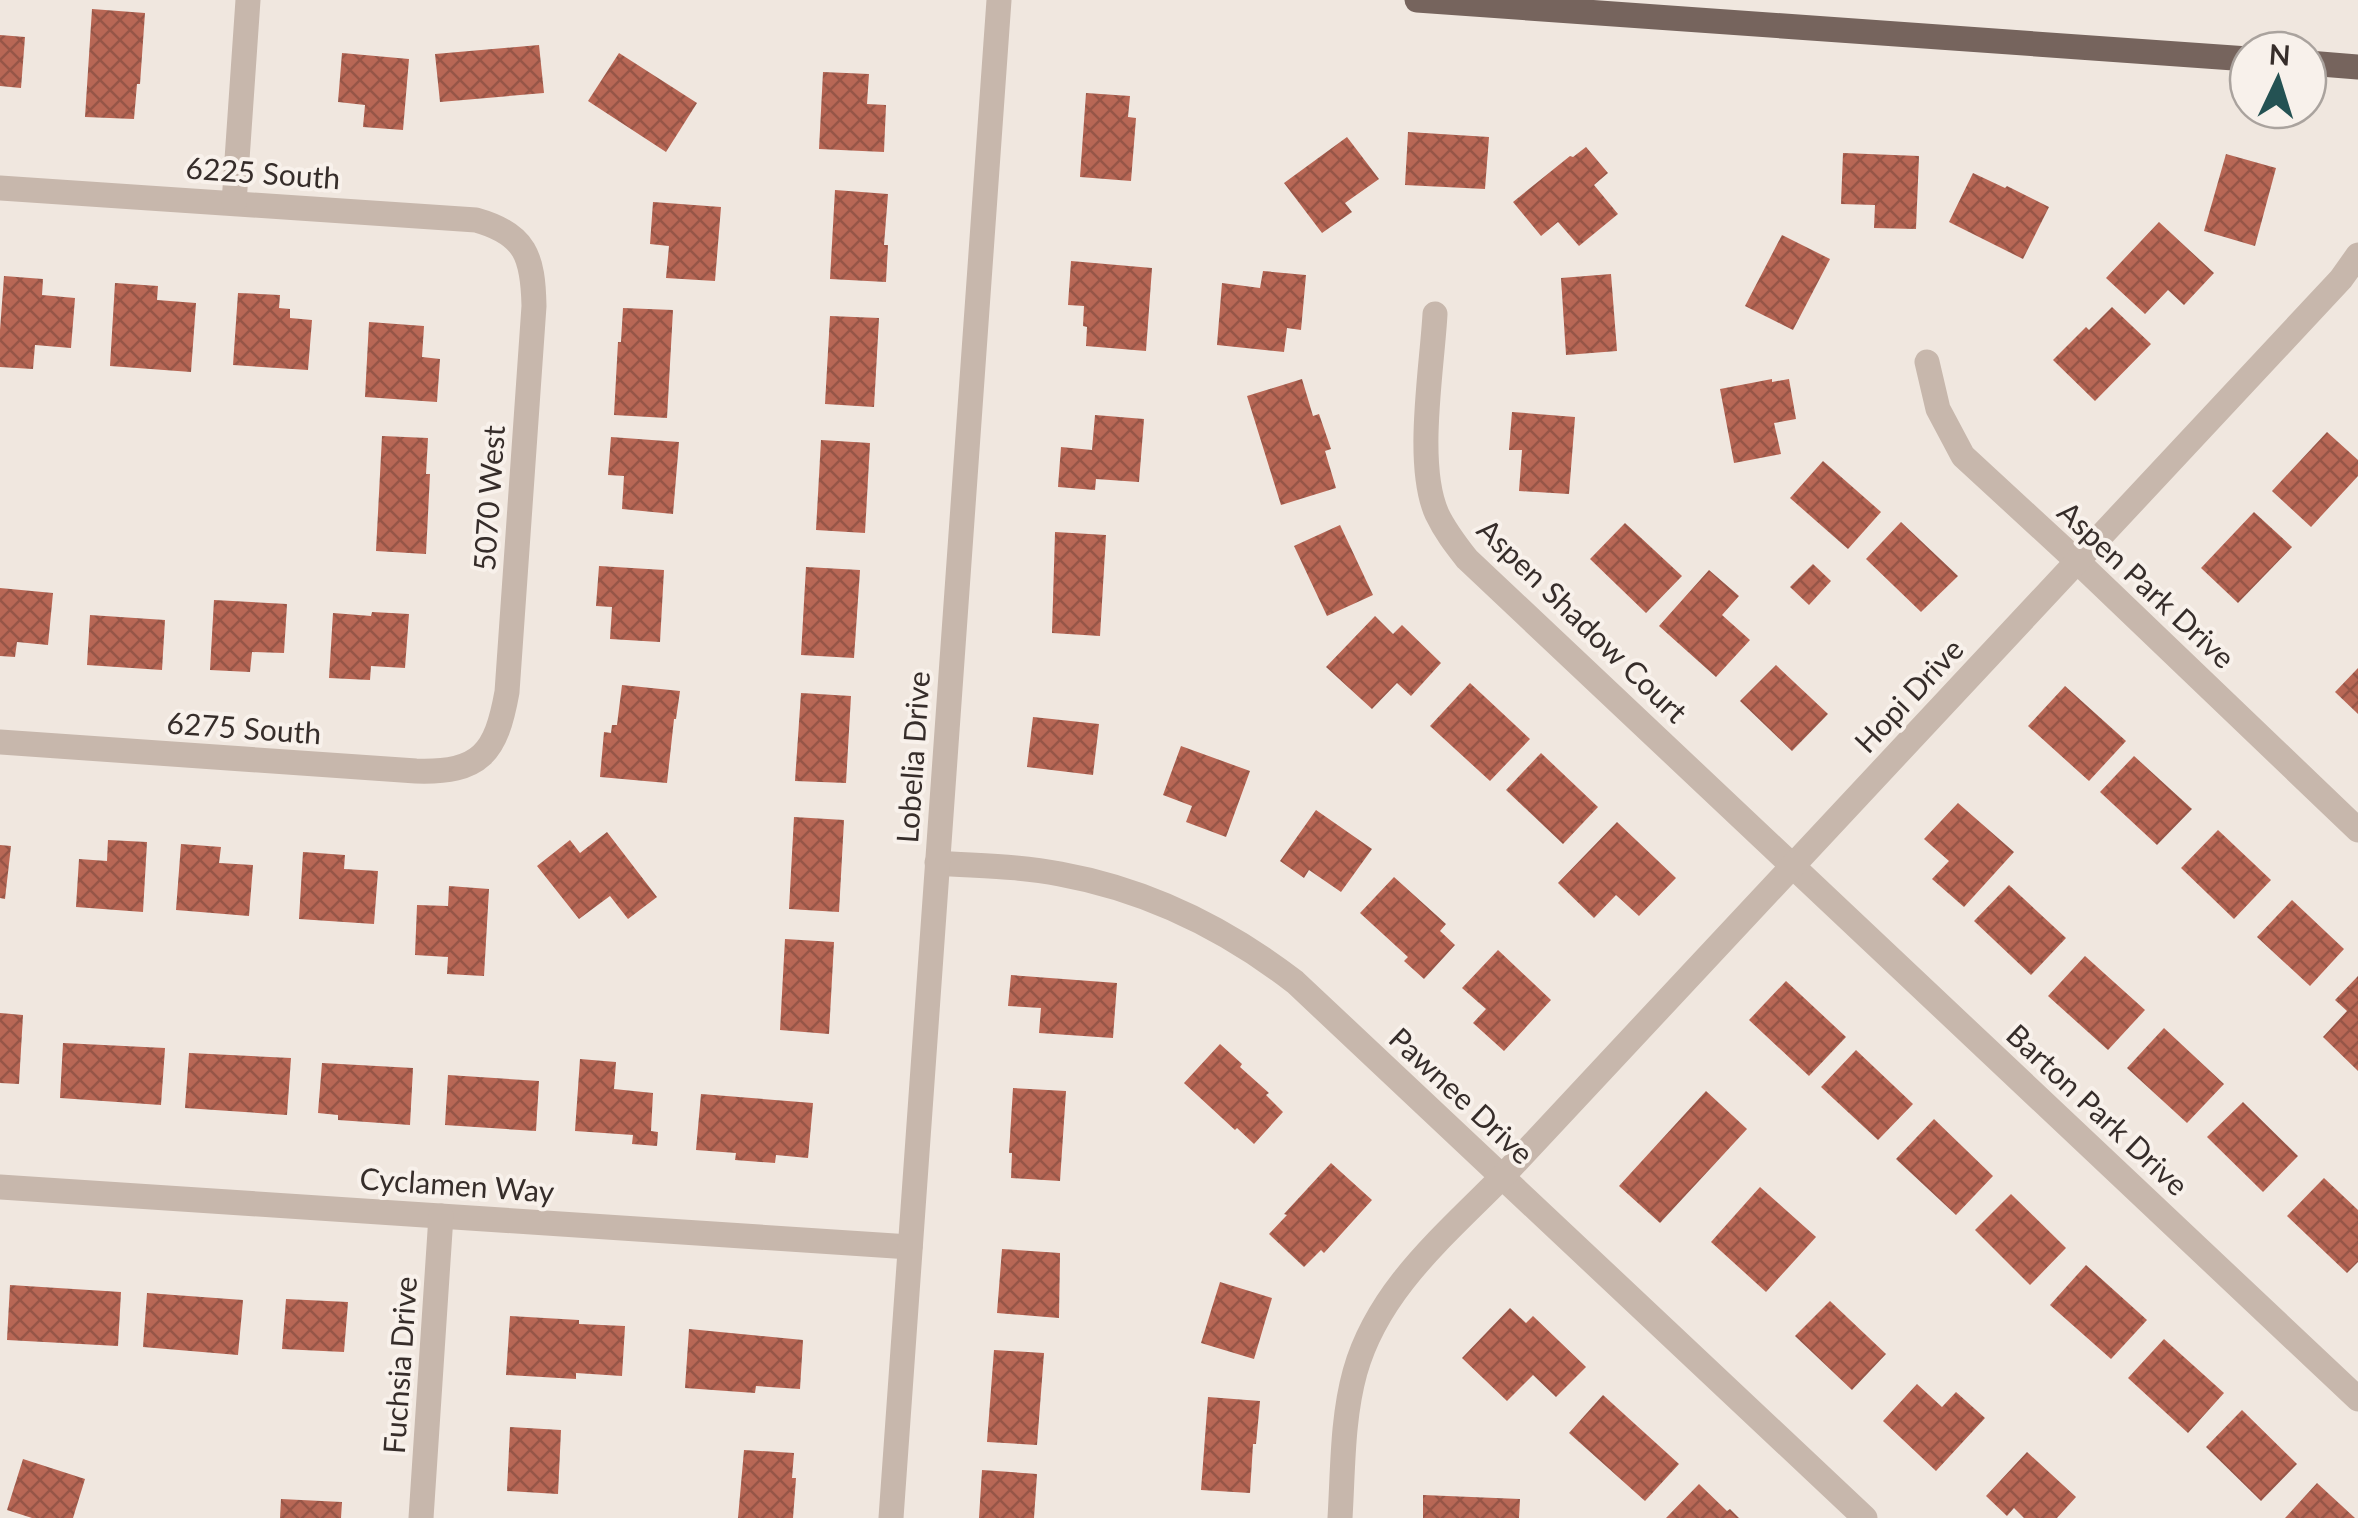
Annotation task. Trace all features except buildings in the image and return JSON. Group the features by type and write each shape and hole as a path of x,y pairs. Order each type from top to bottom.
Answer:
{"main road":[{"path":"1417,0 2228,58"},
{"path":"2328,65 2358,67"}],"street":[{"path":"234,203 248,0"},
{"name":"Lobelia Drive","path":"891,1518 998,0"},
{"name":"6225 South","path":"0,188 462,218 492,224 518,239"},
{"name":"5070 West","path":"481,758 500,726 508,692 534,306 531,270 518,239"},
{"name":"Hopi Drive","path":"1340,1518 1349,1398 1359,1360 1376,1320 1409,1271 1502,1177 2078,562 2341,279 2358,254"},
{"name":"Aspen Shadow Court","path":"1436,314 1427,476 1436,512 1445,529 1467,560 1793,866"},
{"name":"Aspen Park Drive","path":"1927,362 1938,409 1963,456 2358,830"},
{"name":"6275 South","path":"0,742 416,772 450,770 481,758"},
{"name":"Pawnee Drive","path":"938,863 1056,873 1099,882 1142,895 1222,932 1260,955 1296,982 1865,1518"},
{"name":"Barton Park Drive","path":"1793,866 2358,1399"},
{"name":"Cyclamen Way","path":"0,1187 910,1247"},
{"name":"Fuchsia Drive","path":"421,1518 442,1216"}]}
